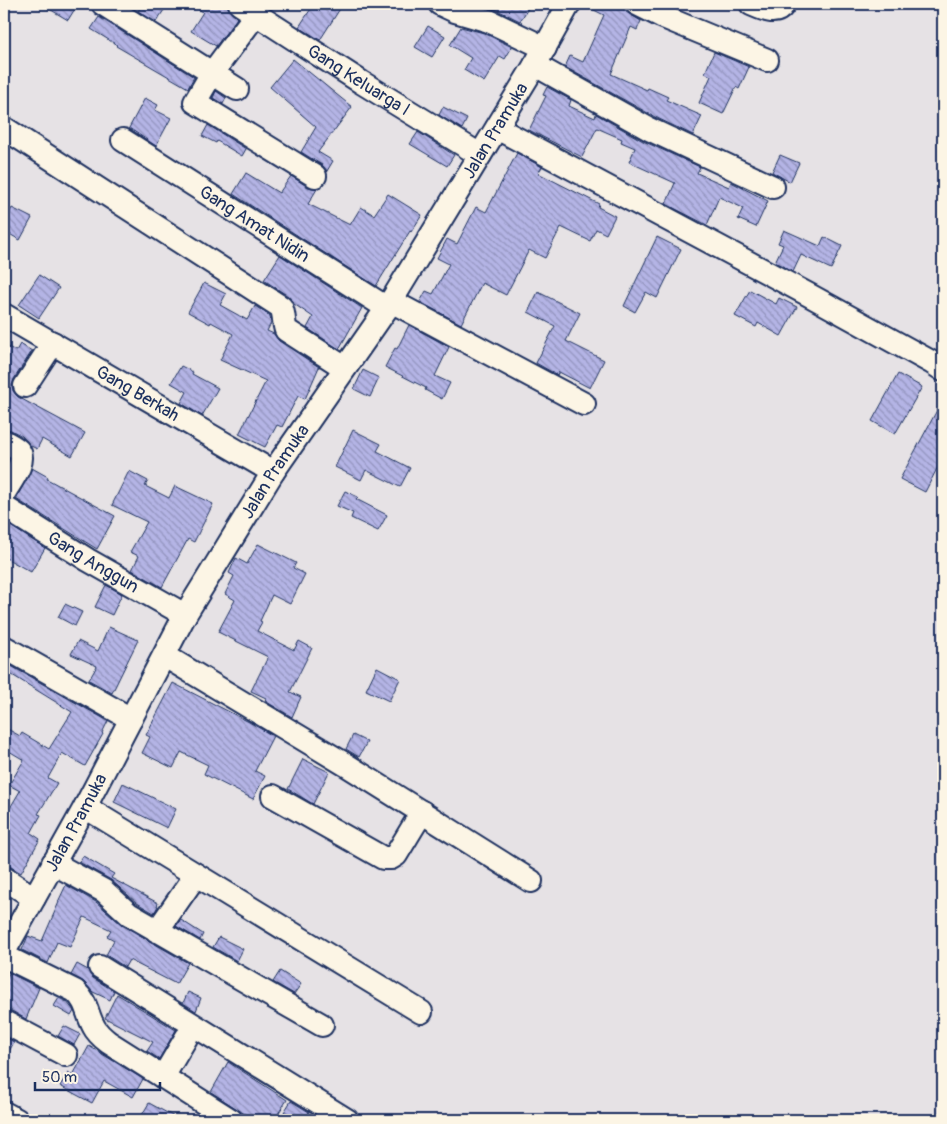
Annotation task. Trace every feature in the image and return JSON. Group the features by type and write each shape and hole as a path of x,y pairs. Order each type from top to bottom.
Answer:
{"street":[{"path":"103,4 237,88"},
{"path":"440,4 455,11 489,20 649,130 773,187"},
{"name":"Jalan Pramuka","path":"4,952 84,807 185,615 273,472 389,305 497,128 569,4"},
{"path":"637,4 660,16 766,60"},
{"path":"752,4 767,10 776,11 780,10 784,4"},
{"path":"248,9 195,102 315,176"},
{"name":"Gang Keluarga I","path":"248,9 361,82 480,155"},
{"path":"4,128 281,307 284,313 286,330 345,368"},
{"path":"497,128 811,296 939,359"},
{"name":"Gang Amat Nidin","path":"123,140 389,305 584,404"},
{"name":"Gang Berkah","path":"4,315 273,472"},
{"path":"25,386 52,343"},
{"path":"4,441 18,449 22,456 21,462 4,493"},
{"name":"Gang Anggun","path":"4,507 88,560 185,615"},
{"path":"4,647 131,719"},
{"path":"165,656 422,812 531,881"},
{"path":"273,796 382,858 391,858 396,855 422,812"},
{"path":"84,807 421,1012"},
{"path":"53,863 98,887 129,914 322,1025"},
{"path":"158,931 196,875"},
{"path":"4,878 34,898"},
{"path":"4,956 75,991 82,998 94,1028 108,1042 232,1120"},
{"path":"100,967 323,1115 347,1120"},
{"path":"4,1022 66,1055"},
{"path":"163,1077 186,1038"},
{"path":"4,1113 17,1120"}],"building":[{"path":"41,4 78,4 68,20"},
{"path":"143,4 168,4 156,22 138,11"},
{"path":"190,4 227,4 229,10 237,18 216,46 191,31 203,12"},
{"path":"314,4 343,4 320,40 299,27"},
{"path":"477,4 531,4 520,21 495,9"},
{"path":"582,4 623,4 626,12 641,21 637,30 631,27 611,74 668,97 666,100 702,116 693,135 655,117 565,67 570,56 583,62 604,15"},
{"path":"99,17 194,77 188,88 116,46 91,29"},
{"path":"428,26 445,36 432,57 415,47"},
{"path":"461,27 484,33 512,47 505,59 500,56 484,82 464,70 471,58 450,45"},
{"path":"714,52 749,67 739,89 736,87 723,114 699,103 711,76 705,73"},
{"path":"293,59 352,107 318,152 333,161 327,171 322,165 301,152 316,127 270,87"},
{"path":"547,87 571,100 569,106 595,118 596,114 643,141 700,167 697,173 729,187 731,182 768,201 756,227 738,219 743,208 719,197 707,225 666,204 675,183 629,162 635,148 621,142 622,139 597,128 582,157 529,130 546,96 543,95"},
{"path":"216,91 226,98 223,104 213,98"},
{"path":"145,98 158,105 155,110 171,118 156,146 129,128"},
{"path":"443,107 467,119 462,129 439,115"},
{"path":"208,125 246,149 242,156 217,141 216,143 202,136"},
{"path":"418,132 454,155 447,166 410,144"},
{"path":"517,153 542,167 538,173 599,204 598,207 615,216 606,234 596,229 590,241 561,227 545,258 529,250 506,295 482,283 461,324 420,302 426,291 433,294 449,264 437,258 447,239 457,244 476,207 486,212"},
{"path":"780,155 799,163 790,182 772,172"},
{"path":"246,173 279,193 291,176 308,187 317,189 308,204 350,225 361,207 374,215 388,194 422,215 376,286 233,194"},
{"path":"12,208 32,218 20,240 4,231 4,223"},
{"path":"784,230 820,246 824,237 842,246 831,269 801,255 793,272 775,262 783,245 778,243"},
{"path":"657,237 681,249 657,298 646,292 635,312 624,306"},
{"path":"280,255 362,308 339,349 307,328 313,317 294,304 288,296 264,280"},
{"path":"39,275 59,288 39,318 19,305"},
{"path":"204,283 226,294 220,305 247,320 255,306 270,316 271,323 267,331 274,334 279,341 319,367 305,399 298,396 282,427 277,425 265,447 239,434 266,381 220,360 233,334 188,312"},
{"path":"750,290 776,304 779,298 797,307 781,336 758,323 756,327 735,316"},
{"path":"538,292 580,313 566,341 604,360 590,388 559,372 557,375 536,363 555,326 528,312"},
{"path":"409,325 449,347 435,376 450,383 442,399 425,390 426,388 385,367"},
{"path":"20,344 32,351 14,379 13,391 18,397 85,433 72,456 42,439 37,449 31,446 22,436 4,428 4,345 16,351"},
{"path":"181,366 218,388 202,416 181,403 187,392 171,383"},
{"path":"363,370 379,378 370,397 354,389"},
{"path":"898,374 922,387 895,434 872,421"},
{"path":"943,399 943,457 925,492 900,479"},
{"path":"353,430 381,444 377,451 410,468 400,487 366,470 361,480 335,467"},
{"path":"32,468 48,477 47,479 115,516 97,549 16,499"},
{"path":"129,471 148,481 145,486 169,498 175,486 213,504 194,542 188,539 162,587 132,570 139,556 130,552 147,522 112,505"},
{"path":"345,491 387,515 378,531 351,518 353,513 337,506"},
{"path":"4,522 45,548 31,572 4,557"},
{"path":"258,544 296,563 293,568 305,574 290,604 272,595 257,631 294,650 299,641 312,648 290,692 301,697 292,717 265,701 266,698 251,691 268,657 218,632 235,600 225,594 234,576 229,573 236,558 247,564"},
{"path":"106,585 122,594 112,615 95,607"},
{"path":"65,604 82,612 75,626 58,617"},
{"path":"109,627 138,640 112,693 89,680 97,666 71,654 78,641 98,651"},
{"path":"4,662 108,721 85,766 62,753 48,778 57,783 38,814 41,815 31,833 40,839 21,873 4,865 4,818 20,791 9,785 24,760 4,748 4,727 20,736 22,733 49,749 72,712 4,670"},
{"path":"377,667 400,679 389,701 366,690"},
{"path":"173,683 273,736 255,771 265,776 253,799 204,774 208,765 181,752 173,768 142,753 150,737 146,735"},
{"path":"353,735 367,742 359,757 346,749"},
{"path":"303,759 329,772 313,804 288,789"},
{"path":"123,783 176,809 167,828 114,802"},
{"path":"83,856 114,874 111,878 158,903 154,913 137,903 111,880 79,862"},
{"path":"66,885 96,902 122,925 188,963 176,984 129,960 125,967 106,955 114,940 107,936 111,930 84,917 70,947 57,942 48,963 22,950 28,936 42,941"},
{"path":"181,920 203,934 200,940 176,926"},
{"path":"219,937 243,949 237,961 213,947"},
{"path":"77,964 88,970 93,978 114,991 110,1000 93,992 84,982 71,975"},
{"path":"280,971 301,984 294,994 273,982"},
{"path":"9,973 39,988 26,1019 10,1010 4,1009 4,988"},
{"path":"188,992 201,998 196,1011 183,1003"},
{"path":"117,994 176,1030 159,1059 147,1051 153,1042 105,1018"},
{"path":"59,998 67,1002 74,1011 71,1016 54,1006"},
{"path":"64,1026 80,1034 74,1045 58,1036"},
{"path":"4,1037 14,1042 4,1061"},
{"path":"89,1046 143,1079 133,1097 104,1081 92,1103 60,1086 68,1072 73,1075"},
{"path":"228,1062 287,1100 274,1120 254,1120 211,1092"},
{"path":"291,1101 309,1112 305,1120 300,1120 284,1112"},
{"path":"149,1103 180,1120 139,1120"}]}
